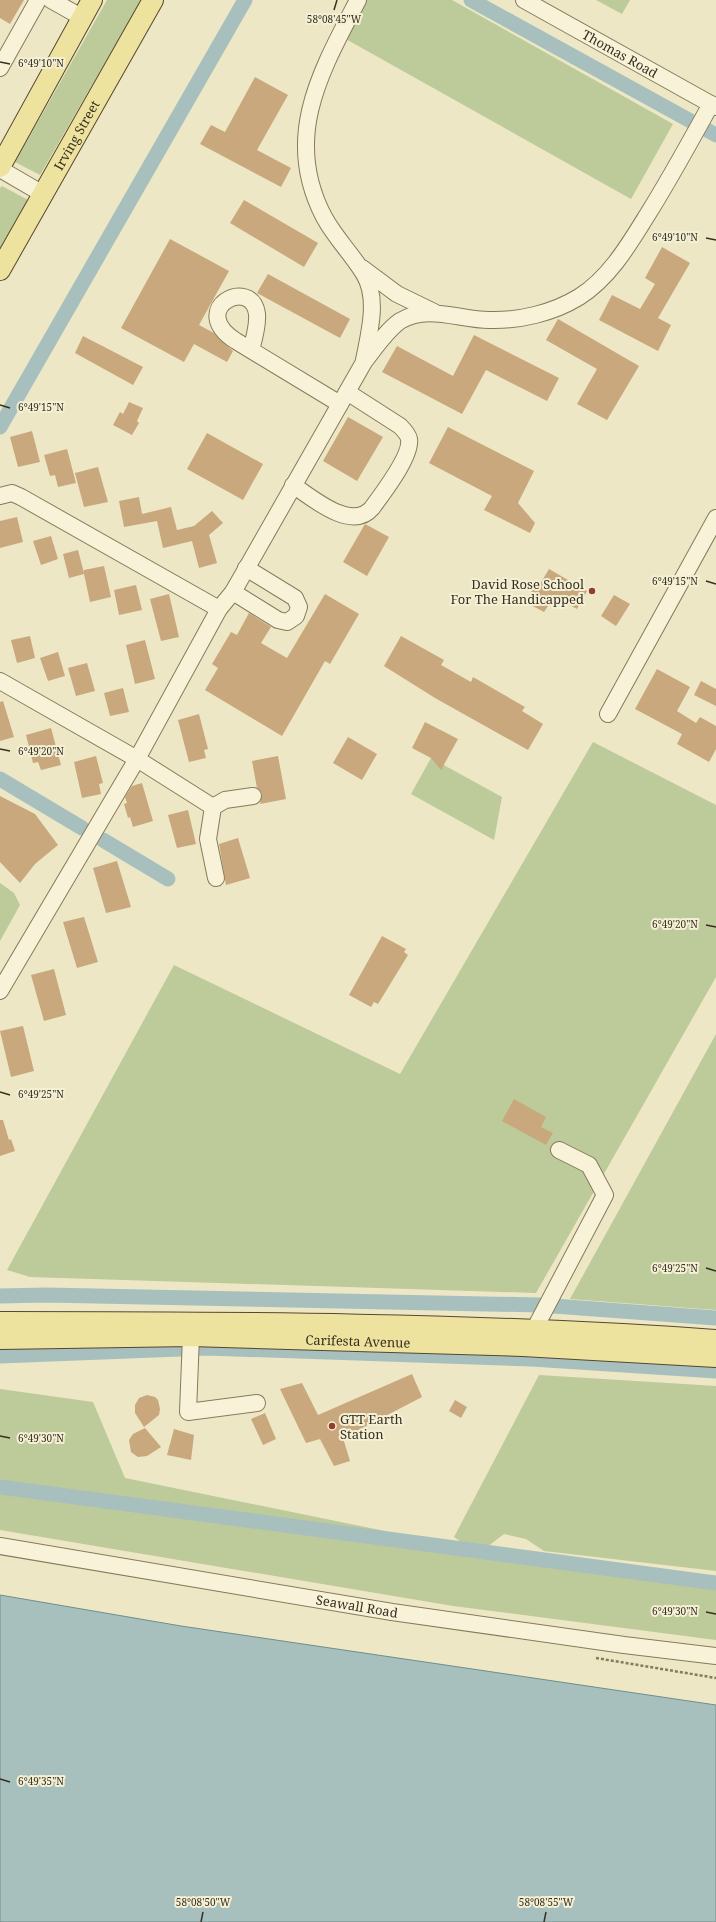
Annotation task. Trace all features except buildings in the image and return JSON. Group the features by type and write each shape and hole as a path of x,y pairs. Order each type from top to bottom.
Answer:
{"main road":[{"path":"0,168 92,0"},
{"name":"Irving Street","path":"0,270 153,0"},
{"name":"Carifesta Avenue","path":"0,1322 537,1323 716,1340"},
{"name":"Carifesta Avenue","path":"0,1339 191,1336 523,1346 716,1358"}],"street":[{"path":"0,68 38,0"},
{"path":"51,0 82,18"},
{"path":"358,0 325,64 316,86 308,117 306,137 309,173 323,215 335,236 365,275 370,288 372,300 364,362"},
{"name":"Thomas Road","path":"524,0 711,109"},
{"path":"0,991 137,759 219,609 233,592 364,362 388,332 401,321 418,314 429,313 489,320 520,318 556,308 578,298 590,290 614,265 640,226 696,131 711,109"},
{"path":"0,168 43,194"},
{"path":"355,262 398,294 424,308 445,315"},
{"path":"251,350 400,426 407,434 409,440 404,459 372,508 367,514 362,516 354,518 344,516 293,485"},
{"path":"0,496 12,493 22,497 219,609"},
{"path":"608,714 716,518"},
{"path":"233,592 278,620 288,622 296,616 299,608 295,598 246,568"},
{"path":"0,681 137,759 213,807"},
{"path":"213,807 225,800 253,796"},
{"path":"213,807 208,839 216,878"},
{"path":"523,1346 537,1323 605,1195 589,1165 559,1150"},
{"path":"191,1336 188,1412 257,1403"},
{"name":"Seawall Road","path":"0,1546 392,1612 616,1644 716,1656"}],"green space":[{"path":"107,0 141,0 40,175 15,162"},
{"path":"365,0 452,0 673,124 631,199 344,38"},
{"path":"596,0 630,0 622,14"},
{"path":"2,186 28,200 0,250 0,188"},
{"path":"593,742 716,805 716,977 536,1293 30,1277 7,1270 174,965 400,1074"},
{"path":"431,758 502,797 494,840 411,794"},
{"path":"0,883 14,893 20,905 0,941"},
{"path":"716,1034 716,1310 570,1299"},
{"path":"539,1375 716,1386 716,1571 544,1551 526,1539 504,1534 487,1547 716,1578 716,1640 453,1606 0,1530 0,1389 93,1402 125,1478 419,1538 464,1544 454,1537"}],"water":[{"path":"0,1595 181,1626 716,1705 716,1922 0,1922"}],"waterway":[{"path":"0,427 245,0"},
{"path":"471,0 716,135"},
{"path":"0,779 82,828"},
{"path":"103,840 168,879"},
{"path":"0,1296 46,1295 540,1305 716,1318"},
{"path":"0,1356 206,1348 532,1359 716,1371"},
{"path":"0,1487 716,1583"}],"place":[{"name":"David Rose School For The Handicapped","path":"592,591"},
{"name":"GTT Earth Station","path":"332,1426"}]}
